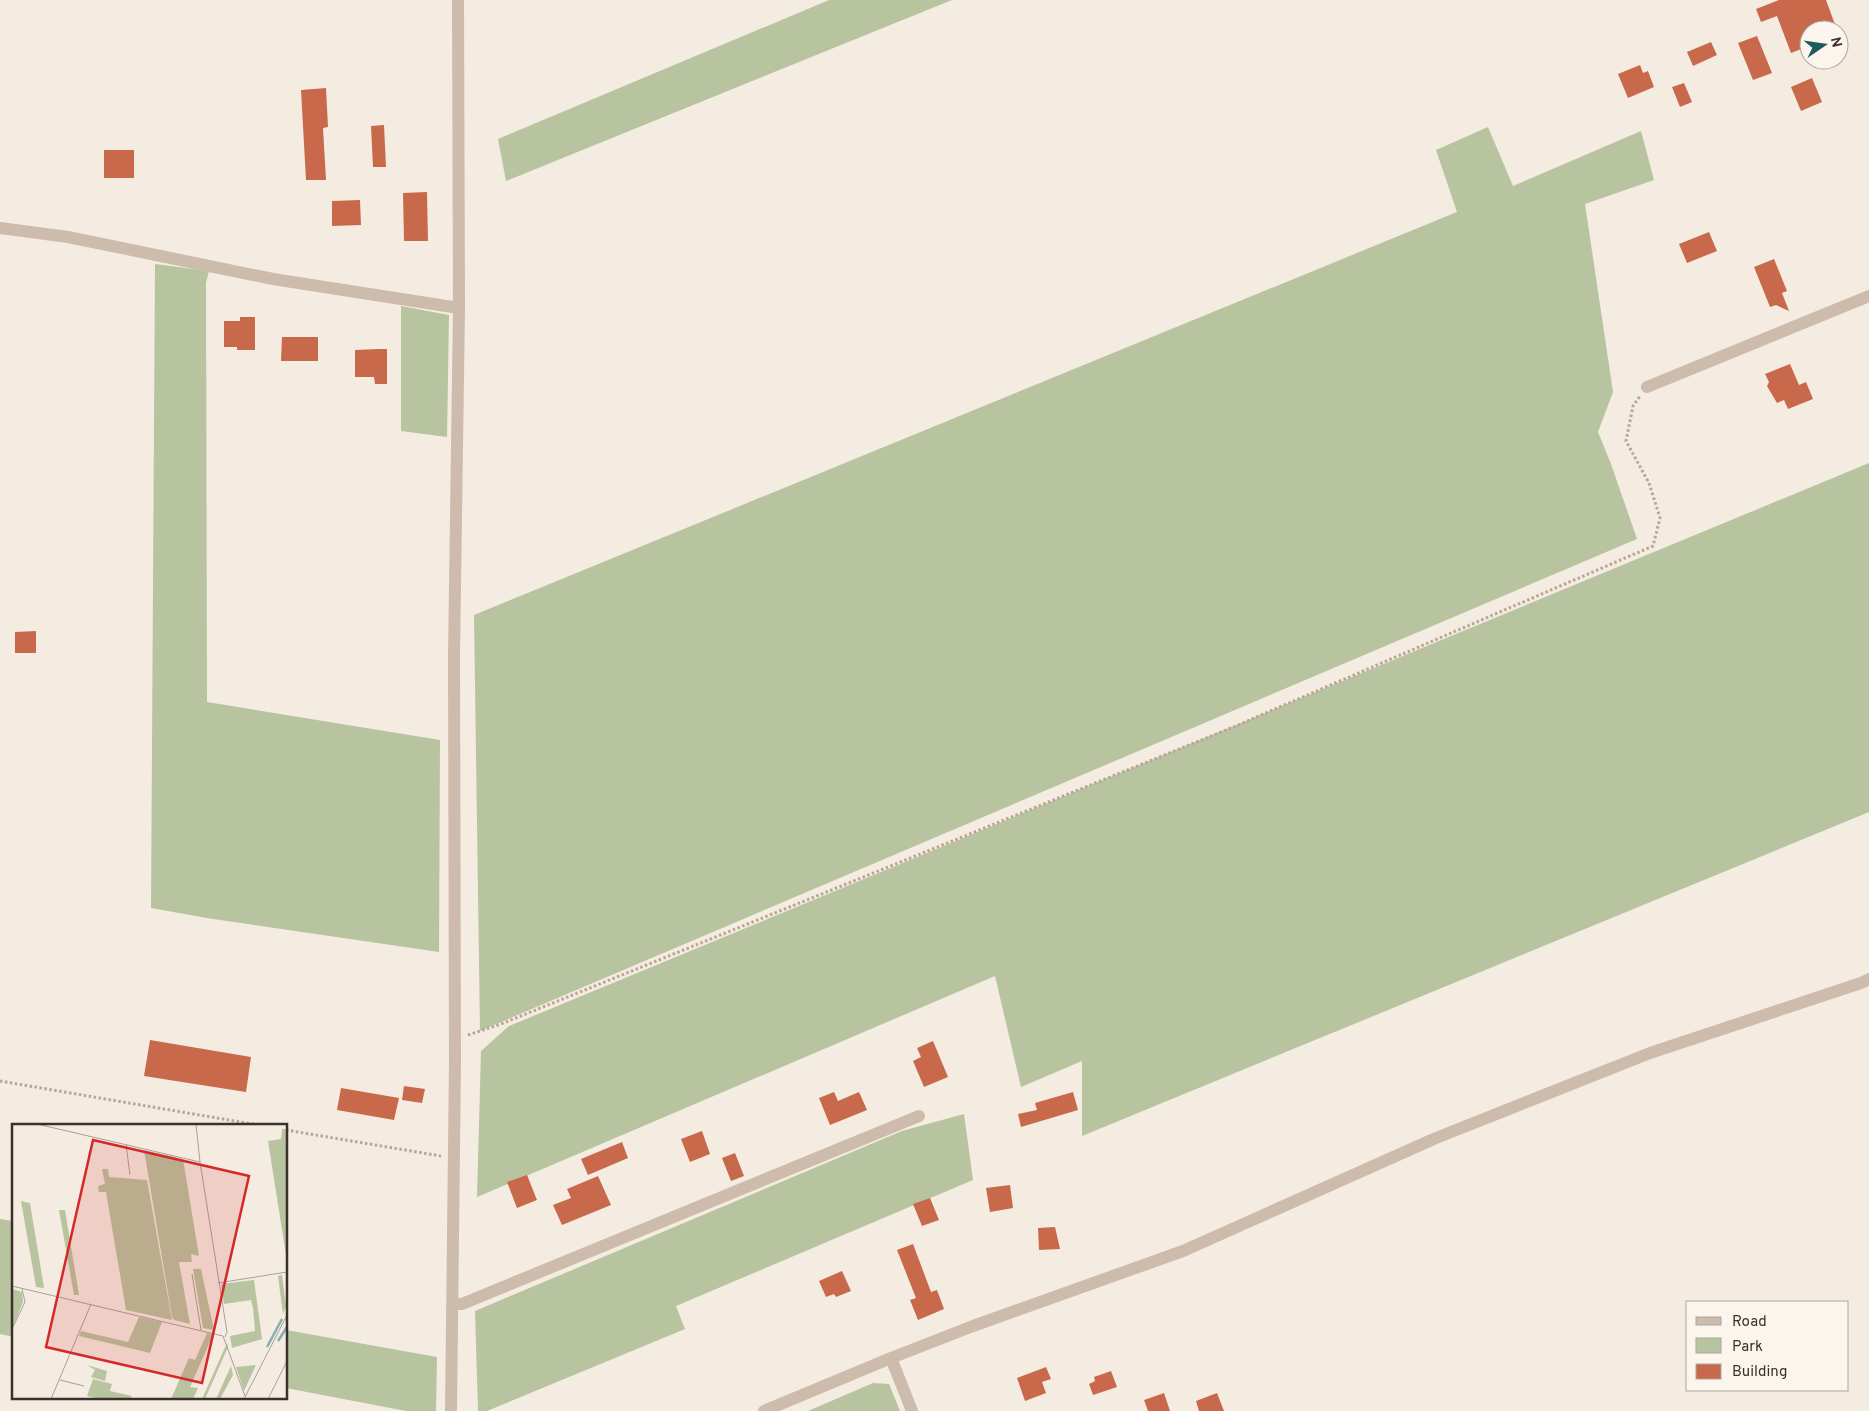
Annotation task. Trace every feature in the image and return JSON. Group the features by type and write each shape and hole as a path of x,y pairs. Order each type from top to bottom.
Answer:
{"street":[{"path":"451,1411 455,1035 454,656 459,308 458,0"},
{"path":"0,228 68,238 273,278 459,308"},
{"path":"1647,387 1869,296"},
{"path":"764,1411 973,1326 1183,1251 1436,1138 1650,1053 1861,983 1869,978"},
{"path":"453,1304 462,1304 919,1116"},
{"path":"891,1358 912,1411"}],"path":[{"path":"455,1035 468,1035 502,1024 1230,728 1654,546 1660,518 1649,483 1626,441 1633,406 1647,387"},
{"path":"0,1081 252,1124"},
{"path":"288,1130 454,1158"}],"green space":[{"path":"829,0 952,0 506,181 498,139"},
{"path":"1488,127 1513,186 1641,131 1654,180 1585,204 1613,392 1598,432 1637,539 480,1031 474,615 1457,212 1436,150"},
{"path":"155,264 209,271 206,283 207,702 440,740 439,952 151,908"},
{"path":"401,306 449,315 447,437 401,431"},
{"path":"1869,463 1869,812 1082,1136 1082,1061 1021,1087 995,976 477,1197 481,1051 509,1026"},
{"path":"964,1114 973,1180 676,1306 685,1329 487,1411 478,1411 475,1311 902,1131"},
{"path":"0,1219 12,1221 12,1337 0,1334"},
{"path":"288,1330 437,1357 436,1411 406,1411 288,1388"},
{"path":"873,1383 889,1384 900,1411 808,1411"}],"building":[{"path":"1779,0 1826,0 1833,20 1799,20 1799,50 1791,53 1777,16 1761,22 1756,9"},
{"path":"1757,36 1772,73 1753,80 1738,43"},
{"path":"1711,42 1717,55 1693,66 1687,52"},
{"path":"1640,65 1643,73 1648,71 1654,87 1628,98 1618,74"},
{"path":"1812,78 1822,102 1801,111 1791,87"},
{"path":"1684,83 1692,102 1680,107 1672,87"},
{"path":"326,88 328,127 323,128 326,180 306,180 301,90"},
{"path":"384,125 386,167 373,167 371,126"},
{"path":"104,150 134,150 134,178 104,178"},
{"path":"427,192 428,241 404,241 403,193"},
{"path":"360,200 361,225 332,226 332,201"},
{"path":"1709,232 1717,251 1687,263 1679,244"},
{"path":"1774,259 1787,291 1782,293 1789,311 1776,305 1770,307 1754,267"},
{"path":"240,317 255,317 255,350 237,350 237,347 224,347 224,321 240,321"},
{"path":"282,337 318,337 318,361 281,361"},
{"path":"387,349 387,384 375,384 374,377 355,377 355,350"},
{"path":"1790,364 1799,385 1806,382 1813,399 1788,409 1784,400 1777,403 1767,386 1769,382 1765,374"},
{"path":"36,631 36,653 15,653 15,632"},
{"path":"150,1040 251,1057 246,1092 144,1076"},
{"path":"933,1041 948,1077 924,1087 913,1061 921,1057 917,1048"},
{"path":"404,1086 425,1089 422,1103 402,1100"},
{"path":"341,1088 399,1098 394,1120 337,1110"},
{"path":"834,1092 838,1101 859,1092 867,1110 830,1125 819,1098"},
{"path":"1073,1092 1078,1110 1021,1127 1018,1114 1037,1110 1035,1103"},
{"path":"702,1131 710,1154 690,1162 681,1139"},
{"path":"622,1142 628,1158 588,1175 581,1159"},
{"path":"735,1153 744,1176 731,1181 722,1158"},
{"path":"527,1175 537,1200 517,1208 507,1182"},
{"path":"598,1176 611,1205 562,1225 553,1205 571,1198 567,1189"},
{"path":"1010,1185 1013,1208 990,1212 986,1188"},
{"path":"930,1198 939,1220 922,1226 913,1204"},
{"path":"1055,1227 1060,1249 1039,1250 1038,1228"},
{"path":"913,1244 931,1292 937,1290 944,1309 918,1320 910,1300 916,1298 897,1250"},
{"path":"842,1271 851,1291 836,1297 834,1294 826,1297 819,1281"},
{"path":"1046,1367 1051,1379 1042,1382 1046,1393 1025,1401 1017,1378"},
{"path":"1111,1371 1117,1387 1093,1395 1089,1384 1095,1381 1094,1377"},
{"path":"1164,1393 1170,1411 1148,1411 1144,1400"},
{"path":"1217,1393 1224,1411 1199,1411 1196,1401"}]}
